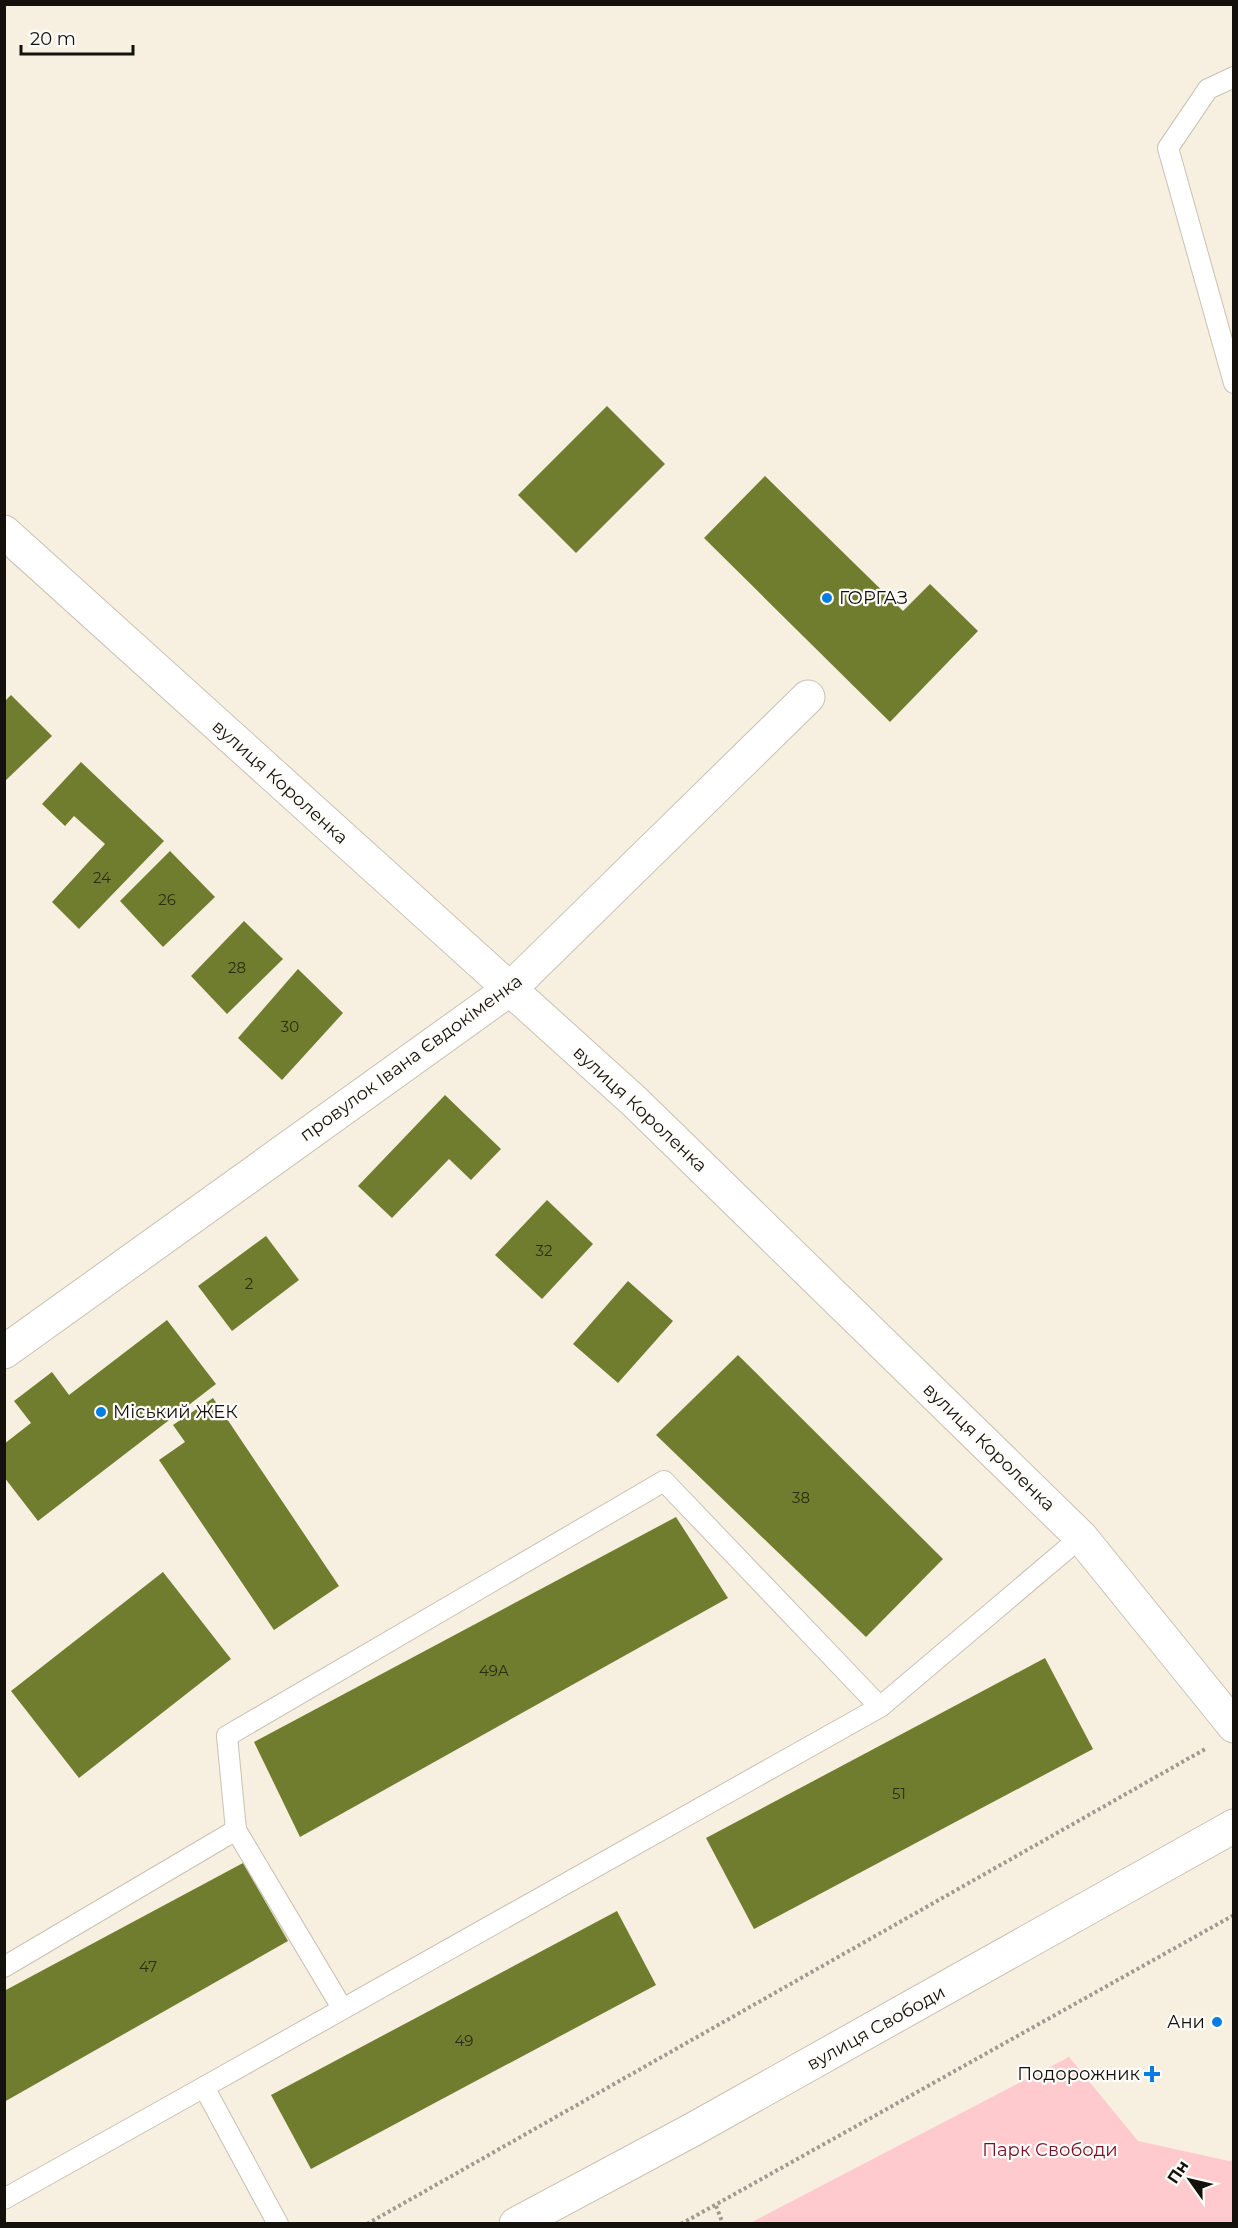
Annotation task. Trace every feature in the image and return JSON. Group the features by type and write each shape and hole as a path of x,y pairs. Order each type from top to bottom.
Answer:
{"street":[{"name":"вулиця Короленка","path":"4,532 634,1101 1081,1537 1223,1735"},
{"name":"провулок Івана Євдокіменка","path":"4,1352 510,989 808,697"},
{"name":"вулиця Свободи","path":"516,2223 712,2118 1233,1826"}],"lane":[{"path":"1233,77 1208,89 1168,148 1233,383"},
{"path":"342,2008 236,1830 226,1736 664,1481 880,1707"},
{"path":"4,2199 880,1707 1081,1537"},
{"path":"4,1967 236,1830"},
{"path":"204,2087 278,2223"}],"path":[{"path":"367,2223 1223,1735"},
{"path":"681,2223 716,2206 1233,1916"},
{"path":"716,2206 723,2223"}],"green space":[{"name":"Парк Свободи","path":"1069,2057 1138,2141 1233,2160 1233,2223 750,2223"}],"building":[{"path":"607,406 665,464 576,553 518,495"},
{"name":"ГОРГАЗ","path":"765,476 903,611 930,584 978,631 890,722 704,538"},
{"path":"11,695 52,736 4,782 4,702"},
{"path":"81,762 164,841 79,929 52,902 105,844 74,816 65,826 42,804"},
{"path":"170,851 215,897 163,947 120,901"},
{"path":"244,921 283,959 227,1014 191,976"},
{"path":"298,969 343,1013 282,1080 238,1038"},
{"path":"445,1095 501,1149 471,1180 449,1159 392,1218 358,1186"},
{"path":"547,1200 593,1244 542,1299 495,1255"},
{"path":"266,1236 299,1280 232,1331 198,1286"},
{"path":"628,1281 673,1321 618,1383 573,1344"},
{"name":"Міський ЖЕК","path":"167,1320 216,1384 38,1521 4,1477 4,1444 31,1423 14,1401 52,1372 69,1395"},
{"path":"738,1355 943,1559 866,1637 656,1435"},
{"path":"213,1398 339,1586 274,1630 159,1460 185,1442 173,1425"},
{"path":"676,1517 728,1598 300,1837 254,1742"},
{"path":"163,1572 231,1659 79,1778 11,1691"},
{"path":"1045,1658 1093,1749 754,1929 706,1838"},
{"path":"243,1863 288,1941 4,2102 4,1991"},
{"path":"617,1911 656,1985 311,2169 271,2095"}],"place":[{"name":"ГОРГАЗ","path":"827,598"},
{"name":"Міський ЖЕК","path":"101,1412"},
{"name":"Ани","path":"1217,2022"},
{"name":"Подорожник","path":"1152,2074"}]}
